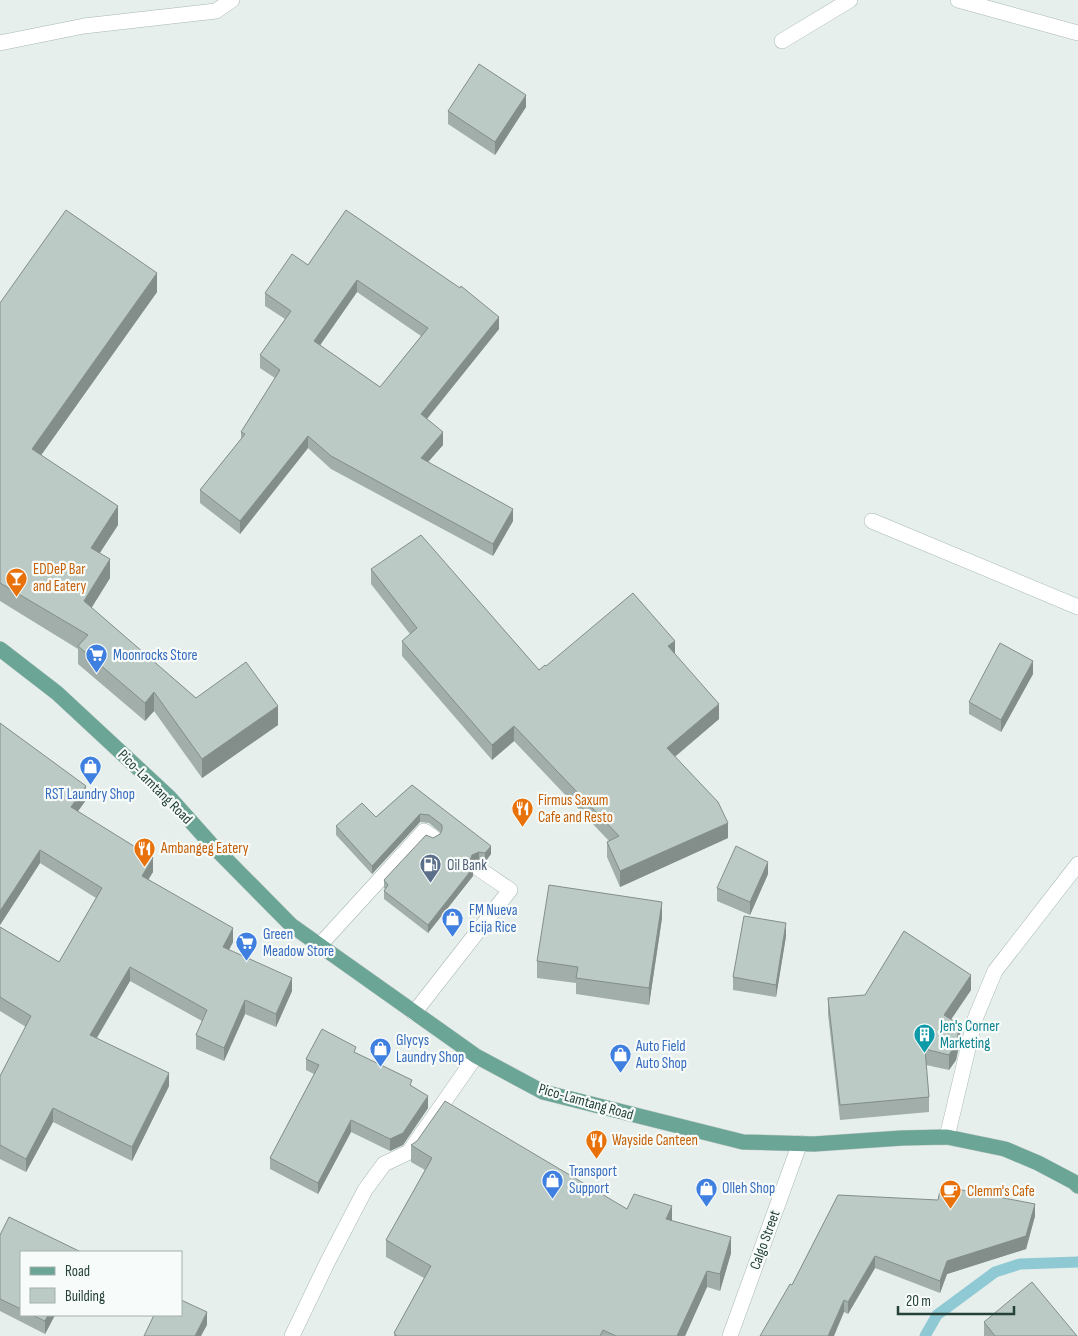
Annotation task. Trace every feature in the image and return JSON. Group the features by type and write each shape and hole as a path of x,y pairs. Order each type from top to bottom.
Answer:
{"main road":[{"name":"Pico-Lamtang Road","path":"0,649 57,693 169,797 211,844 291,925 476,1056 543,1092 743,1142 814,1144 947,1137 1004,1150 1038,1163 1078,1186"}],"street":[{"path":"0,43 84,26 216,11 232,0"},
{"path":"782,41 850,0"},
{"path":"958,0 1078,33"},
{"path":"872,521 1078,607"},
{"path":"319,946 424,831 433,837"},
{"path":"947,1137 975,1019 995,971 1078,864"},
{"path":"414,1013 510,890 479,869"},
{"path":"292,1336 365,1190 384,1164 409,1152 476,1056"},
{"name":"Calgo Street","path":"730,1336 800,1143"}],"building":[{"path":"479,64 526,95 495,142 448,111"},
{"path":"66,210 157,273 32,449 118,506 91,548 110,559 84,601 196,698 246,662 278,706 202,759 154,692 145,703 78,646 88,635 0,583 0,303"},
{"path":"346,210 460,288 461,286 499,317 421,414 443,432 421,458 513,509 493,544 331,456 308,436 240,521 200,490 245,434 241,432 280,370 260,355 291,311 265,293 292,254 308,265","holes":["357,280 428,328 380,387 314,341"]},
{"path":"421,535 539,670 633,593 675,641 668,646 719,704 667,748 718,802 728,823 620,871 607,842 619,836 514,726 492,745 402,641 417,628 371,569"},
{"path":"1000,643 1033,661 1001,720 969,702"},
{"path":"0,723 86,786 71,807 153,858 142,876 233,928 223,947 292,978 276,1014 245,1000 224,1048 196,1035 207,1010 130,967 90,1035 169,1073 132,1147 53,1108 26,1159 0,1145 0,1076 31,1016 0,997 0,927 59,962 102,888 40,850 0,911"},
{"path":"412,785 491,846 485,853 479,852 472,855 470,861 473,868 428,925 384,891 388,885 384,880 426,835 433,838 440,834 442,825 429,815 420,814 372,866 336,826 362,803 376,817"},
{"path":"736,846 768,862 750,902 717,888"},
{"path":"549,885 662,902 649,988 576,978 578,967 537,961"},
{"path":"744,916 786,923 776,985 733,977"},
{"path":"904,931 971,975 944,1015 960,1025 956,1044 949,1055 925,1049 929,1097 840,1105 828,998 865,995"},
{"path":"322,1029 356,1047 354,1052 412,1080 410,1085 428,1096 403,1133 390,1139 351,1120 318,1183 270,1158 319,1065 306,1059"},
{"path":"445,1101 627,1209 634,1194 672,1206 666,1219 731,1237 720,1274 707,1271 677,1336 616,1336 603,1330 600,1336 396,1336 394,1333 431,1266 386,1240 432,1158 411,1145 417,1141"},
{"path":"941,1186 1035,1204 1026,1236 947,1261 940,1281 875,1256 848,1302 844,1300 828,1336 760,1336 790,1284 792,1285 838,1195 938,1200"},
{"path":"9,1217 79,1251 20,1251 20,1309 0,1299 0,1235"},
{"path":"1032,1282 1077,1336 995,1336 984,1322"},
{"path":"182,1300 207,1312 195,1336 144,1336 154,1316 182,1316"},
{"path":"34,1316 48,1316 45,1321"}],"waterway":[{"path":"925,1336 937,1315 995,1272 1020,1264 1078,1262"}],"place":[{"name":"EDDeP Bar and Eatery","path":"17,597"},
{"name":"Moonrocks Store","path":"97,674"},
{"name":"RST Laundry Shop","path":"90,785"},
{"name":"Firmus Saxum Cafe and Resto","path":"522,828"},
{"name":"Ambangeg Eatery","path":"145,867"},
{"name":"Oil Bank","path":"431,884"},
{"name":"FM Nueva Ecija Rice","path":"453,938"},
{"name":"Green Meadow Store","path":"247,962"},
{"name":"Jen's Corner Marketing","path":"924,1054"},
{"name":"Glycys Laundry Shop","path":"380,1068"},
{"name":"Auto Field Auto Shop","path":"620,1074"},
{"name":"Wayside Canteen","path":"596,1159"},
{"name":"Transport Support","path":"553,1199"},
{"name":"Olleh Shop","path":"706,1207"},
{"name":"Clemm's Cafe","path":"951,1210"}]}
